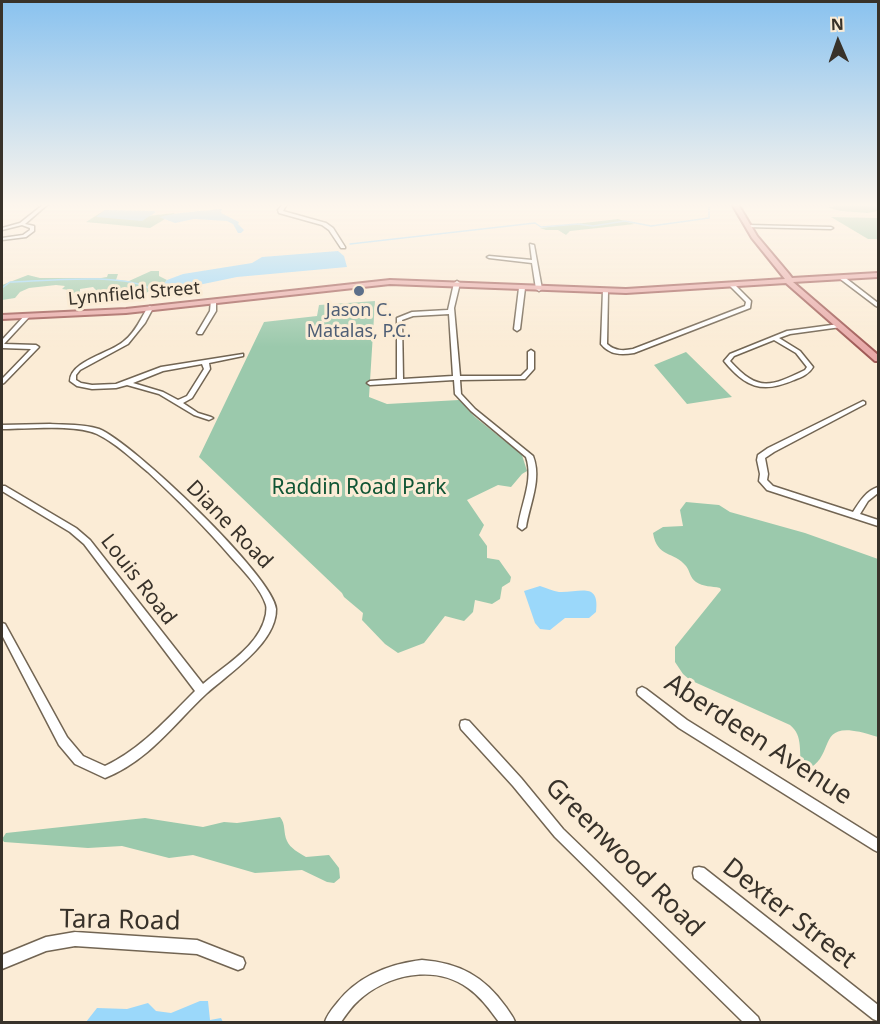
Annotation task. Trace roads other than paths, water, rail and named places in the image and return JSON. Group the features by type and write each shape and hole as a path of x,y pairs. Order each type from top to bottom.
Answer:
{"main road":[{"path":"766,252 790,284 879,359"},
{"name":"Lynnfield Street","path":"2,317 150,308 370,283 418,281 605,291 656,290 879,275"}],"street":[{"path":"533,252 539,289"},
{"path":"489,257 534,262"},
{"path":"841,277 879,305"},
{"path":"458,284 452,300 451,312 458,394 462,400 529,456 532,462 533,473 522,526"},
{"path":"605,291 605,347 618,353 640,348 748,307 749,302 731,284"},
{"path":"517,329 522,288"},
{"path":"200,333 213,311 213,301"},
{"path":"150,308 129,341 83,365 75,372 72,379 76,384 116,386 155,371 241,355"},
{"path":"400,382 399,319 408,314 451,312"},
{"path":"2,345 27,316"},
{"path":"774,338 793,348 802,356 810,367 808,371 776,384 756,386 748,382 727,361 732,355 774,338 789,332 839,326"},
{"path":"2,345 36,347 2,382"},
{"path":"370,383 456,378 523,378 531,369 531,352"},
{"path":"177,403 193,393 207,369 205,361"},
{"path":"127,383 156,391 209,418"},
{"path":"863,403 761,457 765,485 778,492 879,523"},
{"name":"Diane Road","path":"2,427 89,429 108,436 152,470 264,588 271,607 267,626 248,652 202,691 151,743 120,766 105,772 79,760 63,741 2,627"},
{"name":"Louis Road","path":"2,488 73,530 87,542 202,691"},
{"path":"855,515 865,499 879,489"},
{"name":"Aberdeen Avenue","path":"642,692 683,724 879,846"},
{"name":"Greenwood Road","path":"465,725 517,782 559,833 753,1023"},
{"name":"Dexter Street","path":"699,873 879,1014"},
{"name":"Tara Road","path":"2,962 38,946 59,940 75,939 197,947 238,963"},
{"path":"332,1023 354,994 380,976 407,967 436,967 463,976 488,996 508,1023"}],"water":[{"path":"339,252 344,256 347,267 237,277 184,288 149,292 151,289 162,286 167,280 183,274 252,263 262,257"},
{"path":"540,586 559,592 591,592 595,596 596,612 589,618 565,618 550,630 540,629 535,623 524,591"},
{"path":"200,1001 208,1001 210,1020 221,1018 223,1022 86,1022 97,1008 127,1009 148,1003 156,1011 171,1013"}],"waterway":[{"path":"2,288 10,282 104,279 140,284 152,290"}],"place":[{"name":"Jason C. Matalas, P.C.","path":"359,291"}],"park label":[{"name":"Raddin Road Park","path":"359,488"}]}
